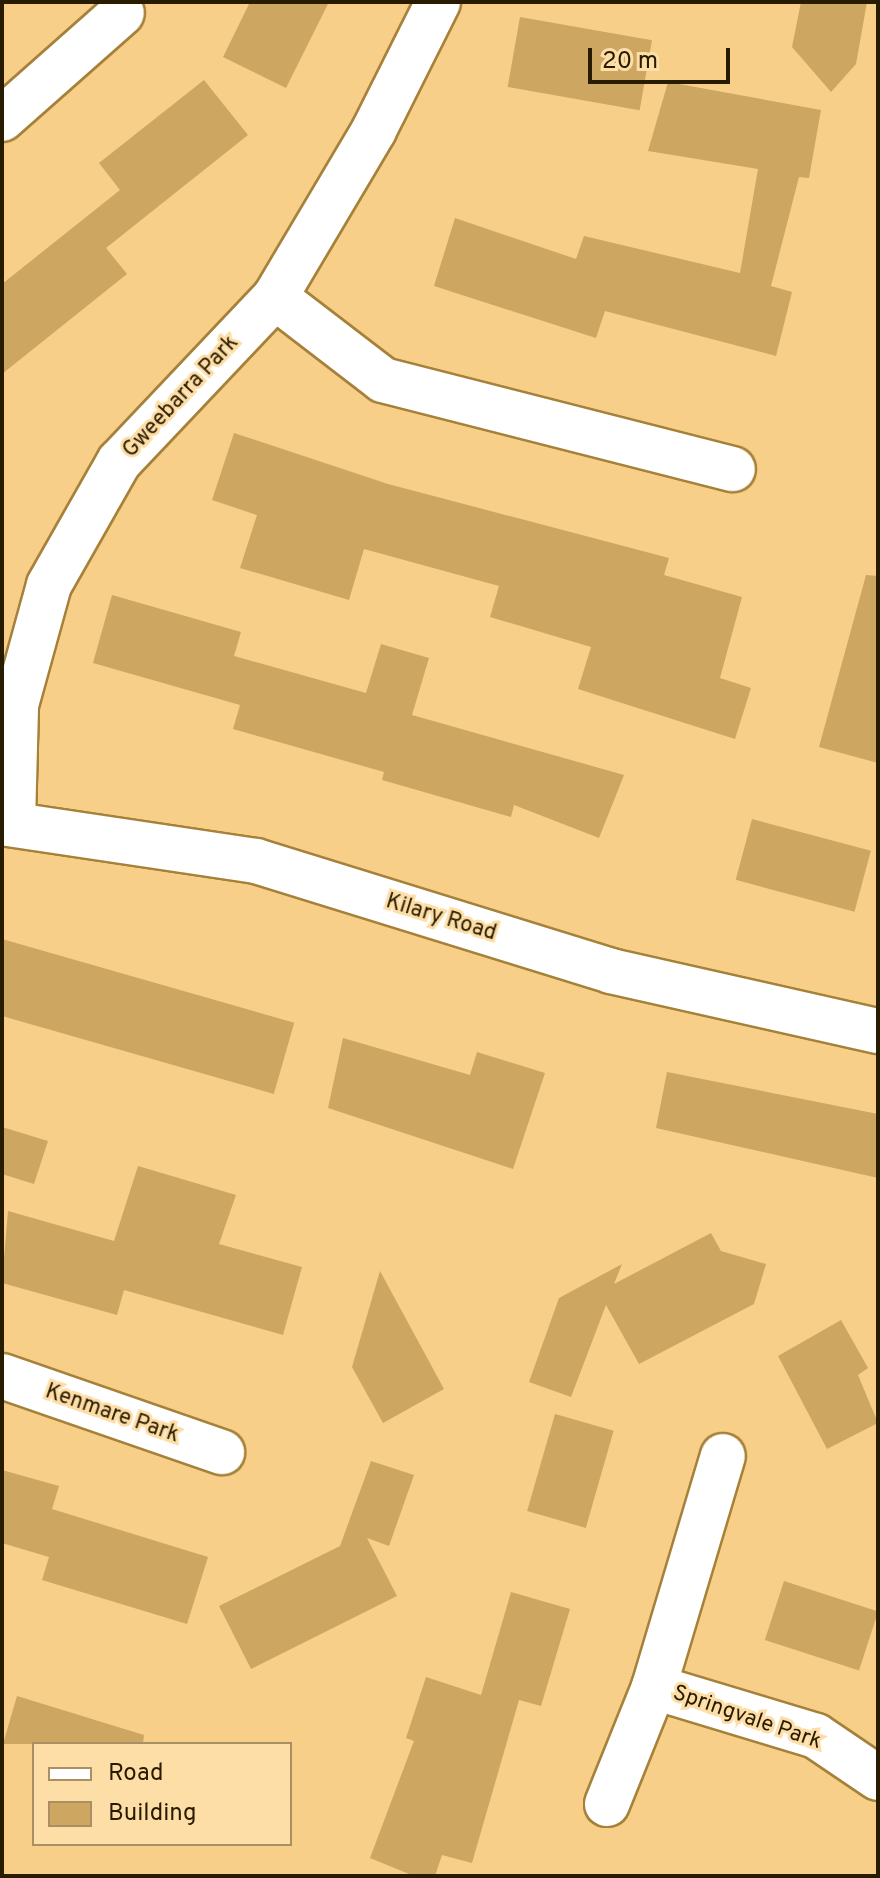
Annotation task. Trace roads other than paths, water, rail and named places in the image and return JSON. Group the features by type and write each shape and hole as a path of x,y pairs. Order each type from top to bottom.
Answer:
{"street":[{"name":"Gweebarra Park","path":"7,823 16,705 49,585 119,462 275,297 374,130 438,2"},
{"path":"2,119 122,13"},
{"path":"275,297 383,380 733,469"},
{"name":"Kilary Road","path":"7,823 256,861 611,971 878,1031"},
{"name":"Kenmare Park","path":"2,1376 222,1452"},
{"name":"Springvale Park","path":"607,1804 654,1687 723,1456"},
{"name":"Springvale Park","path":"654,1687 816,1736 878,1778"}]}
